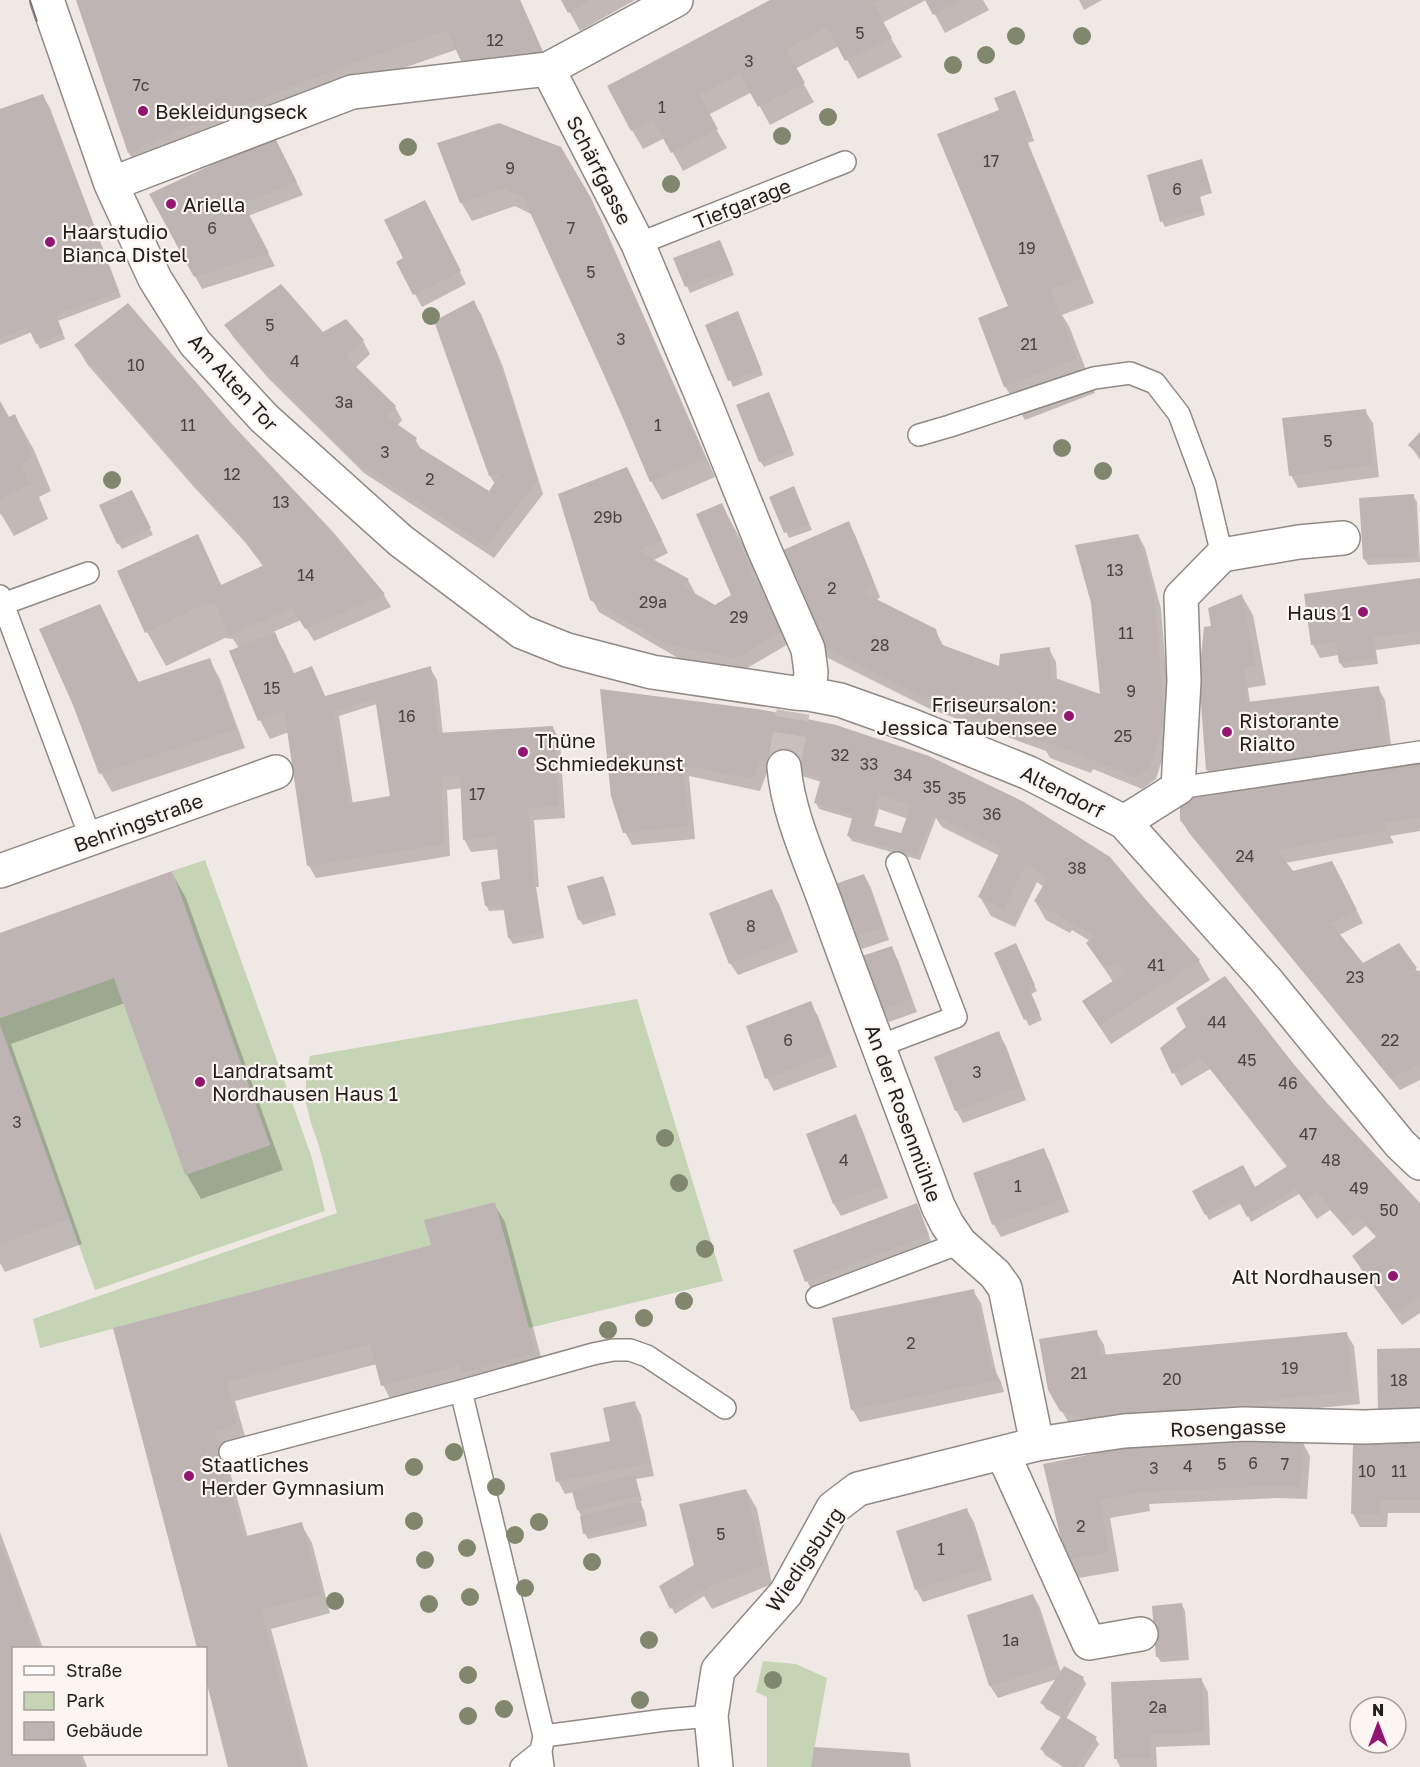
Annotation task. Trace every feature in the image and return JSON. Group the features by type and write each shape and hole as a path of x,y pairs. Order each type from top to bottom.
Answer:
{"street":[{"name":"Am Alten Tor","path":"47,0 111,184 155,279 195,343 264,418 401,541 522,632 567,650"},
{"path":"111,184 352,92 548,69 676,0"},
{"name":"Schärfgasse","path":"548,69 638,244 764,549 808,649 811,672 799,700"},
{"path":"1125,822 1178,788 1184,681 1181,597 1222,555 1299,542 1343,538"},
{"name":"Altendorf","path":"567,650 652,672 799,700 840,700 1029,773 1125,822 1266,980 1400,1144 1420,1163"},
{"name":"An der Rosenmühle","path":"784,767 786,787 796,820 844,956 938,1206 960,1243 995,1274 1005,1288 1038,1444"},
{"name":"Behringstraße","path":"0,871 276,772"},
{"name":"Rosengasse","path":"1038,1444 1125,1431 1243,1424 1364,1427 1420,1425"},
{"name":"Wiedigsburg","path":"716,1767 711,1716 718,1670 786,1593 833,1508 858,1489 1038,1444"},
{"path":"1003,1454 1089,1643 1141,1634"}],"lane":[{"name":"Tiefgarage","path":"638,244 845,162"},
{"path":"919,435 1095,378 1130,373 1155,384 1179,414 1205,484 1222,555"},
{"path":"88,573 2,600 91,839"},
{"path":"1178,788 1420,752"},
{"path":"879,1046 956,1017 897,863"},
{"path":"817,1296 960,1243"},
{"path":"230,1452 613,1350 630,1350 647,1356 725,1408"},
{"path":"461,1391 543,1751"},
{"path":"521,1767 543,1751 665,1720 711,1716"}],"green space":[{"path":"205,860 312,1158 325,1211 95,1290 0,1025 0,1018 114,978 185,1175 270,1145 172,871"},
{"path":"637,999 723,1281 529,1328 495,1202 425,1220 431,1245 40,1348 33,1319 337,1213 306,1103 306,1079 310,1056"},
{"path":"763,1661 796,1664 827,1678 811,1767 767,1767 767,1697 756,1692"}],"building":[{"path":"76,0 520,0 542,50 461,61 447,30 193,124 128,153"},
{"path":"561,0 590,0 568,13"},
{"path":"770,0 879,0 873,3 892,38 845,61 827,27 786,49 805,83 758,107 740,74 699,95 718,129 671,153 653,120 631,131 607,86"},
{"path":"925,0 962,0 933,15"},
{"path":"1015,90 1032,135 1024,137 1081,278 1050,290 1077,358 1004,387 978,318 1008,306 937,134 999,110 994,98"},
{"name":"Haarstudio Bianca Distel","path":"43,94 119,291 56,315 63,333 36,344 28,327 0,338 0,109"},
{"path":"499,123 561,147 591,198 705,458 650,482 612,392 523,197 504,188 460,203 437,143"},
{"path":"274,136 297,182 243,203 269,253 194,277 149,194"},
{"path":"1202,159 1210,187 1198,191 1203,209 1160,222 1147,175"},
{"path":"425,200 461,271 413,295 396,262 403,258 384,220"},
{"path":"720,240 732,269 685,287 673,258"},
{"path":"281,284 323,332 346,319 364,340 346,357 396,406 387,417 417,438 414,444 489,491 501,473 489,476 434,321 474,300 496,353 537,481 486,546 355,461 260,365 224,325"},
{"path":"128,303 231,423 333,532 385,594 305,629 292,608 229,635 216,605 205,604 145,633 117,571 198,534 221,585 264,565 232,523 74,345"},
{"path":"738,311 761,369 728,381 705,325"},
{"path":"769,392 792,449 759,462 736,405"},
{"path":"0,401 9,417 15,414 33,457 21,463 30,484 0,499"},
{"path":"1366,409 1373,465 1289,476 1282,418"},
{"path":"1420,432 1420,456 1408,445"},
{"path":"627,467 662,540 638,551 689,579 684,587 715,605 731,595 696,514 722,503 754,579 784,630 737,658 669,645 590,600 558,494"},
{"path":"794,486 809,524 784,533 769,497"},
{"path":"132,490 151,528 117,544 99,505"},
{"path":"1414,494 1418,557 1363,559 1359,498"},
{"path":"849,521 874,583 864,593 936,629 940,644 999,666 1000,654 1050,647 1051,681 1058,679 1100,694 1091,603 1075,545 1138,534 1154,595 1164,717 1150,767 1134,777 921,696 819,645 781,551"},
{"name":"Haus 1","path":"1420,578 1420,631 1373,637 1376,658 1339,663 1336,642 1311,645 1304,594"},
{"path":"1242,594 1256,666 1244,668 1247,702 1379,686 1387,748 1206,770 1199,677 1204,627 1211,626 1208,608"},
{"path":"100,604 138,682 210,658 236,729 99,774 73,705 39,629"},
{"path":"275,632 292,674 312,666 325,696 431,666 438,733 553,726 559,806 528,808 533,874 542,932 508,938 503,905 485,906 481,882 500,879 496,836 463,840 460,775 441,777 444,844 307,866 284,710 258,721 229,651","holes":["375,698 390,796 349,803 334,711"]},
{"path":"600,689 764,710 836,725 929,756 1024,802 1110,857 1200,960 1099,1026 1082,1001 1125,973 1118,962 1104,968 1086,943 1094,936 1034,901 1047,879 1026,864 1004,909 978,897 1002,848 933,815 917,855 847,836 853,815 814,803 821,778 760,760 753,779 682,765 689,826 623,833 611,796","holes":["879,794 911,806 901,833 871,825"]},
{"path":"1420,760 1420,817 1384,823 1388,830 1277,850 1293,871 1332,861 1357,910 1331,923 1363,963 1399,943 1417,968 1390,985 1420,970 1420,1064 1391,1079 1180,820 1180,807 1191,798 1240,786"},
{"name":"Landratsamt Nordhausen Haus 1","path":"172,871 270,1145 185,1175 114,978 0,1018 0,933"},
{"path":"864,874 883,927 853,937 835,884"},
{"path":"603,876 614,909 578,920 567,886"},
{"path":"772,889 792,939 729,964 709,913"},
{"path":"1016,943 1035,985 1029,988 1040,1014 1024,1020 994,953"},
{"path":"892,946 911,999 881,1010 862,956"},
{"path":"1225,976 1327,1103 1420,1203 1420,1296 1394,1313 1352,1256 1377,1236 1358,1215 1345,1224 1317,1192 1305,1201 1296,1188 1247,1217 1237,1198 1205,1215 1192,1191 1243,1165 1255,1187 1289,1165 1201,1058 1172,1074 1160,1048 1186,1027 1176,1008"},
{"path":"811,1001 831,1054 765,1079 746,1026"},
{"path":"0,1025 69,1219 0,1244"},
{"path":"999,1031 1020,1087 955,1111 934,1057"},
{"path":"856,1114 882,1186 833,1204 806,1134"},
{"path":"1044,1148 1063,1199 992,1225 973,1173"},
{"name":"Staatliches Herder Gymnasium","path":"495,1202 535,1353 462,1373 460,1365 381,1386 370,1344 226,1382 237,1424 215,1431 243,1537 302,1522 321,1594 261,1610 303,1767 228,1767 207,1684 207,1647 197,1647 113,1328 431,1245 424,1220"},
{"path":"917,1203 929,1235 805,1282 793,1250"},
{"path":"974,1289 991,1368 995,1368 997,1380 851,1410 832,1318"},
{"path":"1097,1330 1101,1355 1347,1332 1353,1391 1119,1416 1085,1418 1060,1411 1048,1390 1039,1339"},
{"path":"1420,1348 1420,1410 1378,1412 1377,1349"},
{"path":"635,1401 648,1463 556,1482 550,1453 610,1441 603,1408"},
{"path":"1267,1439 1304,1442 1300,1487 1269,1486 1140,1492 1100,1500 1109,1552 1066,1560 1043,1464 1137,1445"},
{"path":"1420,1441 1420,1500 1381,1500 1380,1514 1351,1514 1353,1443"},
{"path":"635,1475 640,1496 577,1510 572,1491"},
{"path":"746,1489 763,1565 700,1591 670,1609 659,1586 694,1565 679,1504"},
{"path":"641,1502 645,1520 583,1534 580,1516"},
{"path":"967,1508 986,1567 915,1590 896,1531"},
{"path":"0,1543 39,1647 12,1647 12,1755 78,1755 83,1767 0,1767"},
{"path":"1033,1594 1056,1665 989,1686 967,1615"},
{"path":"1182,1603 1187,1655 1156,1657 1152,1606"},
{"path":"1064,1666 1084,1677 1062,1715 1040,1703"},
{"path":"1202,1678 1204,1732 1150,1735 1151,1758 1114,1759 1111,1682"},
{"path":"1062,1715 1097,1737 1077,1767 1067,1767 1040,1749"},
{"path":"814,1747 909,1753 911,1767 811,1767"}],"tunnel":[{"path":"784,767 793,712"}],"tram line":[{"path":"30,0 37,21"}],"place":[{"name":"Bekleidungseck","path":"143,111"},
{"name":"Ariella","path":"171,204"},
{"name":"Haarstudio Bianca Distel","path":"50,242"},
{"name":"Haus 1","path":"1363,612"},
{"name":"Friseursalon: Jessica Taubensee","path":"1069,716"},
{"name":"Ristorante Rialto","path":"1227,732"},
{"name":"Thüne Schmiedekunst","path":"523,752"},
{"name":"Landratsamt Nordhausen Haus 1","path":"200,1082"},
{"name":"Alt Nordhausen","path":"1393,1276"},
{"name":"Staatliches Herder Gymnasium","path":"189,1476"}]}
